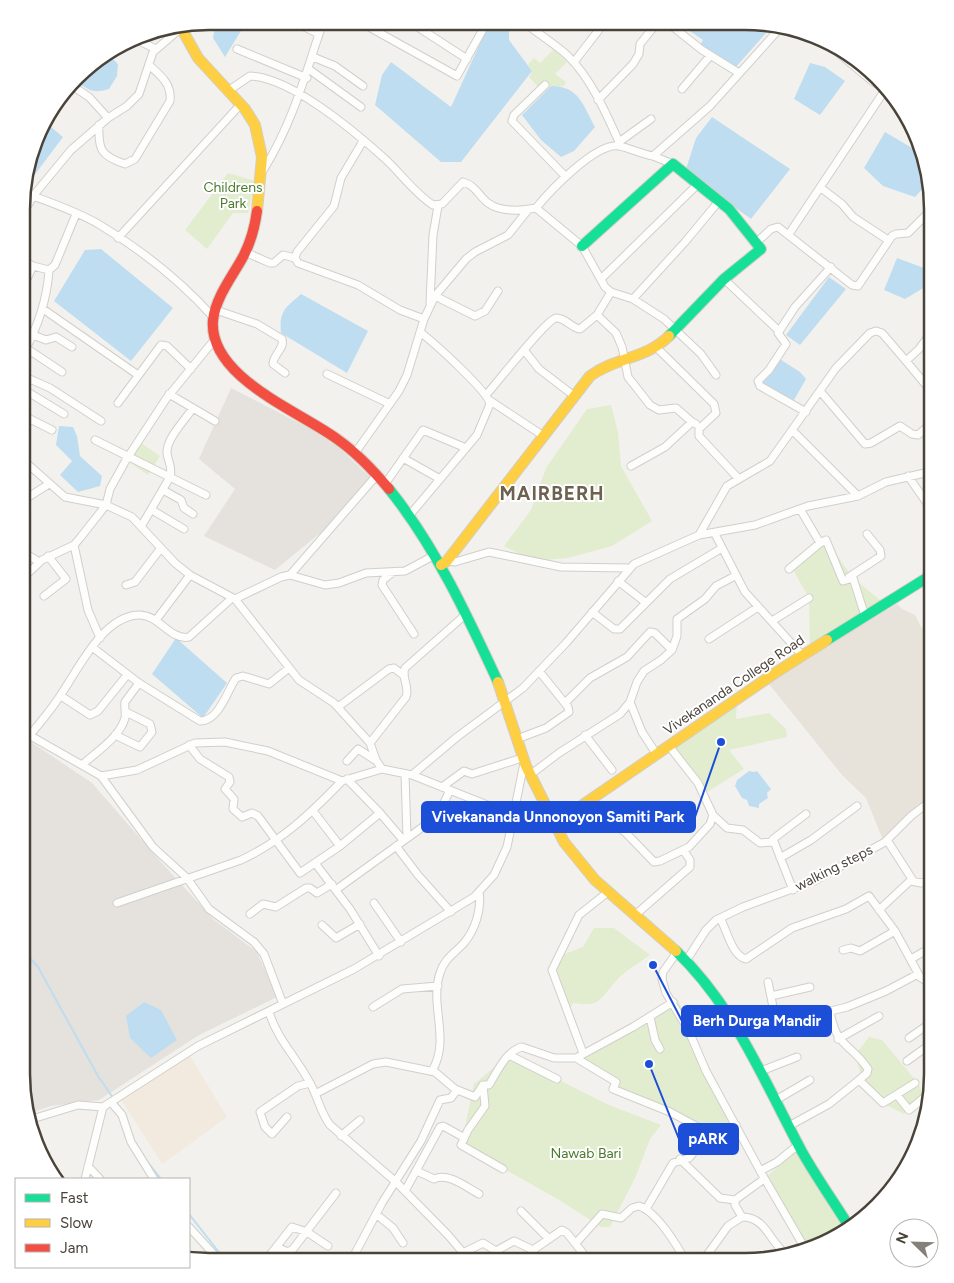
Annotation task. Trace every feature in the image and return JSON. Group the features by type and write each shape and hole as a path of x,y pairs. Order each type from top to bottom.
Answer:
{"main road":[{"path":"183,32 202,63 241,104 256,128 261,153 261,173 254,228 246,252 214,313 215,339 226,358 251,383 327,431 355,453 385,484 435,555 444,563 465,615 506,700 523,759 552,820 579,864 634,916 677,952 706,982 739,1030 798,1145 846,1222"},
{"path":"444,563 573,395 590,376 601,368 657,348 724,278 759,252 760,246 737,217 673,164 582,246"},
{"name":"Vivekananda College Road","path":"552,820 581,807 802,655 924,580"}],"street":[{"path":"310,30 319,34"},
{"path":"261,173 276,150 301,95 320,30"},
{"path":"374,30 454,75 460,74 483,30"},
{"path":"422,30 467,59"},
{"path":"535,30 574,62 598,100 618,144 673,164"},
{"path":"574,62 599,30"},
{"path":"598,100 633,64 639,54 640,44 651,30"},
{"path":"677,30 710,56 738,73"},
{"path":"30,201 70,150 108,118 127,106 139,94 153,52 173,33"},
{"path":"652,156 710,106 775,33"},
{"path":"143,43 156,49"},
{"path":"237,49 307,78"},
{"path":"682,89 710,56"},
{"path":"313,58 335,66 363,86"},
{"path":"99,125 99,142 106,155 125,164 135,160 170,101 171,91 167,83 149,66"},
{"path":"310,70 361,107"},
{"path":"228,92 242,80 250,76 259,76 272,80 301,95 382,156 428,202 438,206"},
{"path":"545,85 514,116 512,121 564,176"},
{"path":"76,89 89,98 108,118"},
{"path":"789,234 882,94"},
{"path":"118,238 241,104"},
{"path":"355,453 390,404 407,375 430,304 466,259 475,252 508,235 564,176 594,155 618,144 651,120"},
{"path":"294,258 334,206 341,178 363,141"},
{"path":"430,304 433,236 438,206 463,182 471,185 493,206 532,209 582,246 605,287 611,292 633,299 675,329 701,354 716,375"},
{"path":"602,279 698,184"},
{"path":"821,188 842,204 853,216 888,240"},
{"path":"33,196 100,225 118,238 147,254 214,313 257,324 282,339 282,347 275,356 273,364 285,373"},
{"path":"633,299 685,242 718,201"},
{"path":"30,340 43,309 49,270 55,264 76,214"},
{"path":"757,242 774,227 789,234 852,285 858,286 888,240 896,234 908,233 924,217"},
{"path":"246,252 270,263 274,263 283,255 294,258 298,263 358,285 400,310 424,319"},
{"path":"30,264 49,270"},
{"path":"30,274 34,266"},
{"path":"779,331 795,307 831,267"},
{"path":"724,278 779,331 779,335 786,344 758,384 806,412"},
{"path":"435,296 475,316 485,311 498,291"},
{"path":"409,516 480,430 488,409 487,398 524,350 554,319 559,319 580,329 597,315 611,292"},
{"path":"43,309 138,375"},
{"path":"597,315 616,333 622,347 628,377 650,405 659,410 676,408 700,427"},
{"path":"699,535 727,486 770,461 842,362 870,333 876,330 882,333 924,384"},
{"path":"420,332 438,347 487,398 542,435"},
{"path":"33,335 46,340 56,337 72,347"},
{"path":"30,571 48,556 74,546 106,505 110,490 129,455 169,394 215,339"},
{"path":"906,361 924,342"},
{"path":"118,403 161,345 167,346 191,369"},
{"path":"657,348 714,404 716,410 714,417 700,427 699,436 738,478"},
{"path":"524,350 539,369 573,395"},
{"path":"30,354 62,372"},
{"path":"326,374 390,404"},
{"path":"30,379 50,388 101,420"},
{"path":"820,391 865,444 900,426 912,434 918,434 924,429"},
{"path":"30,394 64,414"},
{"path":"169,394 215,421"},
{"path":"142,526 172,471 168,448 193,408"},
{"path":"30,418 52,430"},
{"path":"631,466 665,447 692,422"},
{"path":"385,484 423,430 466,448"},
{"path":"793,431 858,496"},
{"path":"95,440 129,455 206,495"},
{"path":"403,458 440,479"},
{"path":"30,466 49,484 71,500 106,505 132,517 190,575 233,598 288,668 308,687 338,707 370,743 375,758 382,769"},
{"path":"405,838 409,775 523,688 566,643 629,568 699,535 714,534 754,525 800,509 858,496 886,482 924,473"},
{"path":"290,576 377,475"},
{"path":"908,476 924,499"},
{"path":"30,496 49,484"},
{"path":"163,490 181,500 184,508 193,514"},
{"path":"800,509 820,543"},
{"path":"152,510 184,529"},
{"path":"714,534 745,592 802,655"},
{"path":"843,581 881,556 880,550 867,534"},
{"path":"789,569 826,540 843,581"},
{"path":"74,546 88,610 100,638"},
{"path":"126,585 135,582 161,548"},
{"path":"592,612 614,629 620,629 670,579 722,548"},
{"path":"444,563 455,562 489,552 561,566 629,568"},
{"path":"283,1004 264,954 254,942 209,909 187,878 153,847 101,776 30,736 60,696 92,647 113,626 130,617 143,615 156,620 178,636 189,637 233,598 281,577 290,576 325,585 339,583 366,573 405,571 435,555"},
{"path":"30,556 39,562"},
{"path":"44,596 66,579 48,556"},
{"path":"392,573 383,580 382,585 414,634"},
{"path":"156,620 190,575"},
{"path":"530,775 586,735 620,714 630,702 637,682 644,671 672,650 677,636 677,619 705,599 716,586 735,576"},
{"path":"843,581 853,578 865,616"},
{"path":"618,581 645,602"},
{"path":"772,620 809,598"},
{"path":"709,639 758,607"},
{"path":"370,743 406,697 407,690 403,674 407,665 465,615"},
{"path":"564,702 590,678 626,657 650,632 655,633 672,650"},
{"path":"92,647 139,683 194,718 206,721 215,714 236,678 243,676 269,684 288,668"},
{"path":"338,707 390,669 394,668 403,674"},
{"path":"517,739 546,728 567,714 569,709 539,670"},
{"path":"60,696 90,715 98,711 128,675"},
{"path":"82,765 115,735 125,720 125,702 139,683"},
{"path":"630,702 642,732 657,755"},
{"path":"115,735 140,747 152,732 150,724 126,712"},
{"path":"586,735 612,770"},
{"path":"101,776 137,770 189,746 208,741 246,745 268,751 345,780 405,838"},
{"path":"189,746 200,760 213,766 230,779 225,789 234,799 233,809 242,818 252,813 258,816 278,841 297,871 303,873 380,813"},
{"path":"669,746 698,784 713,815 727,828 743,830 760,843 773,842"},
{"path":"347,761 358,749 375,758"},
{"path":"364,774 375,758"},
{"path":"35,1118 78,1105 103,1107 198,1046 379,956 451,912 479,892 494,875 505,852 522,780 523,759 472,774 464,771 442,787"},
{"path":"117,903 241,860 278,841 345,780 382,769 409,775 515,813 552,820"},
{"path":"250,914 263,904 276,907 306,888 310,888 317,893 334,886 431,821 439,813 450,790"},
{"path":"780,858 811,840 857,806"},
{"name":"walking steps","path":"686,961 706,930 720,918 743,907 814,881 887,840 924,806"},
{"path":"581,807 591,814 604,816 615,824 633,839 654,862 684,851 710,824 713,815"},
{"path":"313,810 340,846"},
{"path":"793,890 773,842 775,836 806,814"},
{"path":"887,840 899,862 911,878 911,881"},
{"path":"396,846 418,875 451,912"},
{"path":"634,916 690,867 690,860 684,851"},
{"path":"315,863 334,886 379,956"},
{"path":"911,881 924,882"},
{"path":"880,910 911,881"},
{"path":"432,1071 440,1049 441,1024 436,1007 442,967 466,941 477,919 479,892"},
{"path":"583,1053 552,970 579,915 608,892"},
{"path":"720,918 739,955 746,959 792,928 846,909 866,897 870,897 895,930 918,974 924,979"},
{"path":"374,903 401,942"},
{"path":"322,925 336,938 360,924"},
{"path":"843,950 851,948 860,951 895,930"},
{"path":"677,952 662,975 664,986 693,1038 706,1071 764,1179 802,1244"},
{"path":"911,959 924,952"},
{"path":"739,1030 775,1017 795,1013 830,1012 873,997 918,974"},
{"path":"768,982 775,1017"},
{"path":"372,1007 402,989 438,986"},
{"path":"771,996 810,986"},
{"path":"576,1058 673,1002"},
{"path":"269,1012 280,1037 310,1083 322,1114 341,1136 396,1182 464,1253 483,1243 496,1251 514,1241 533,1250"},
{"path":"789,1126 829,1104 867,1073 868,1069 858,1056 838,1039 830,1012"},
{"path":"838,1039 879,1016"},
{"path":"650,1017 655,1040 660,1049"},
{"path":"909,1038 924,1028"},
{"path":"483,1085 489,1085 509,1055 522,1047 554,1058 576,1058 616,1082 613,1089 670,1112 709,1133 721,1133 736,1124"},
{"path":"907,1061 924,1049"},
{"path":"509,1055 557,1079"},
{"path":"761,1071 797,1056"},
{"path":"315,1094 381,1062 432,1071 457,1090 475,1097 483,1085"},
{"path":"776,1100 810,1080"},
{"path":"859,1080 883,1103 915,1083"},
{"path":"287,1117 272,1134 265,1127 260,1112 298,1086 310,1083"},
{"path":"483,1085 485,1106 463,1137 461,1143 463,1147 503,1169"},
{"path":"355,1253 376,1214 421,1141 440,1100 451,1098 457,1090"},
{"path":"897,1096 908,1110 922,1099"},
{"path":"114,1100 122,1115 131,1142 153,1178"},
{"path":"85,1178 103,1107"},
{"path":"341,1136 360,1120"},
{"path":"405,1191 442,1126 463,1137"},
{"path":"646,1209 673,1163 689,1158 709,1133"},
{"path":"760,1171 777,1162 798,1145"},
{"path":"680,1160 720,1198 735,1200 764,1179"},
{"path":"88,1166 99,1178"},
{"path":"417,1171 434,1179 439,1176 448,1177 479,1194"},
{"path":"276,1247 288,1252 293,1249 336,1193"},
{"path":"735,1200 735,1205 742,1217"},
{"path":"576,1243 602,1214 621,1218 636,1206 646,1209 668,1232 681,1253"},
{"path":"521,1211 549,1239"},
{"path":"376,1214 393,1228 403,1243"},
{"path":"708,1253 728,1226 742,1217 750,1218 761,1224 783,1249"},
{"path":"271,1253 292,1227 307,1232 328,1246"},
{"path":"190,1228 213,1253"},
{"path":"533,1250 562,1230 583,1253"}],"shaded area":[{"path":"231,388 311,429 337,446 370,477 324,530 275,570 204,536 235,489 199,459"},
{"path":"897,604 902,609 915,615 924,630 924,803 907,816 883,840 866,798 842,775 769,684 787,670"},
{"path":"30,741 92,783 213,919 257,952 277,997 199,1035 99,1100 51,1106 34,1112 30,1086"},
{"path":"190,1056 227,1117 162,1164 121,1099"}],"green space":[{"path":"554,49 567,62 555,74 566,82 564,86 551,86 547,89 539,88 529,77 532,71 528,64 534,58 540,63"},
{"name":"Childrens Park","path":"228,173 255,181 248,213 233,213 207,249 185,230"},
{"path":"611,405 618,432 621,466 652,521 612,546 568,558 534,561 504,546 531,510 546,468 587,409"},
{"path":"138,441 160,456 148,475 126,460"},
{"path":"826,540 853,578 885,604 810,651 809,598 792,568"},
{"path":"737,699 736,719 769,713 786,729 787,737 729,750 744,769 704,794 671,747"},
{"path":"594,928 614,928 650,955 623,974 598,1001 589,1004 573,1003 570,1009 555,970 562,955 583,947"},
{"path":"678,1000 736,1125 716,1134 624,1093 584,1059"},
{"path":"869,1037 882,1040 917,1082 923,1091 922,1099 904,1114 880,1102 863,1082 855,1055"},
{"name":"Nawab Bari","path":"509,1055 609,1105 661,1125 650,1139 636,1176 610,1227 601,1227 561,1201 461,1145 474,1084"},
{"path":"798,1148 844,1223 802,1244 764,1179"}],"water":[{"path":"214,30 242,30 225,57 213,38"},
{"path":"486,30 509,30 509,40 532,71 461,162 441,162 375,105 382,75 391,62 451,107"},
{"path":"688,30 767,32 735,68 700,45 703,40"},
{"path":"112,58 118,64 117,76 109,89 94,91 80,84"},
{"path":"810,63 825,67 845,81 820,115 794,99"},
{"path":"551,86 568,89 574,93 583,104 595,127 574,151 561,157 541,140 522,115"},
{"path":"712,117 790,169 751,219 708,188 686,169 696,138"},
{"path":"50,126 63,137 33,177 39,151"},
{"path":"885,132 914,149 923,189 915,197 883,186 864,168"},
{"path":"101,249 173,308 131,361 54,301 85,250"},
{"path":"897,258 924,268 924,288 905,299 884,290"},
{"path":"829,277 846,289 800,345 786,335"},
{"path":"301,294 368,331 347,373 281,333 281,320 284,310"},
{"path":"778,358 800,372 806,379 794,400 762,384"},
{"path":"59,426 73,427 77,436 80,456 102,476 100,486 78,492 60,475 72,461 56,445"},
{"path":"176,638 227,683 203,718 152,674"},
{"path":"749,771 757,771 771,789 767,793 768,798 759,804 759,808 749,806 747,800 742,798 735,786 737,780"},
{"path":"144,1002 161,1010 177,1040 151,1058 130,1038 126,1016"}],"waterway":[{"path":"30,958 38,967 98,1076 122,1111"},
{"path":"146,1160 160,1178"},
{"path":"190,1215 220,1253"}],"traffic: fast":[{"path":"582,246 673,164 729,209 761,249 724,279 669,336"},
{"path":"389,489 436,557 498,682"},
{"path":"827,640 924,580"},
{"path":"676,951 697,973 731,1020 801,1150 846,1222"}],"traffic: slow":[{"path":"183,32 198,58 245,109 255,125 262,157 257,211"},
{"path":"441,565 447,561 590,376 610,365 651,349 669,336"},
{"path":"555,824 775,673 827,640"},
{"path":"498,682 526,766 564,842 595,880 676,951"}],"traffic: jam":[{"path":"257,211 246,250 221,294 215,311 213,320 215,340 225,359 240,375 280,404 344,444 389,489"}],"place":[{"name":"Vivekananda Unnonoyon Samiti Park","path":"721,742"},
{"name":"Berh Durga Mandir","path":"653,965"},
{"name":"pARK","path":"649,1064"}],"district":[{"name":"MAIRBERH","path":"552,493"}]}
